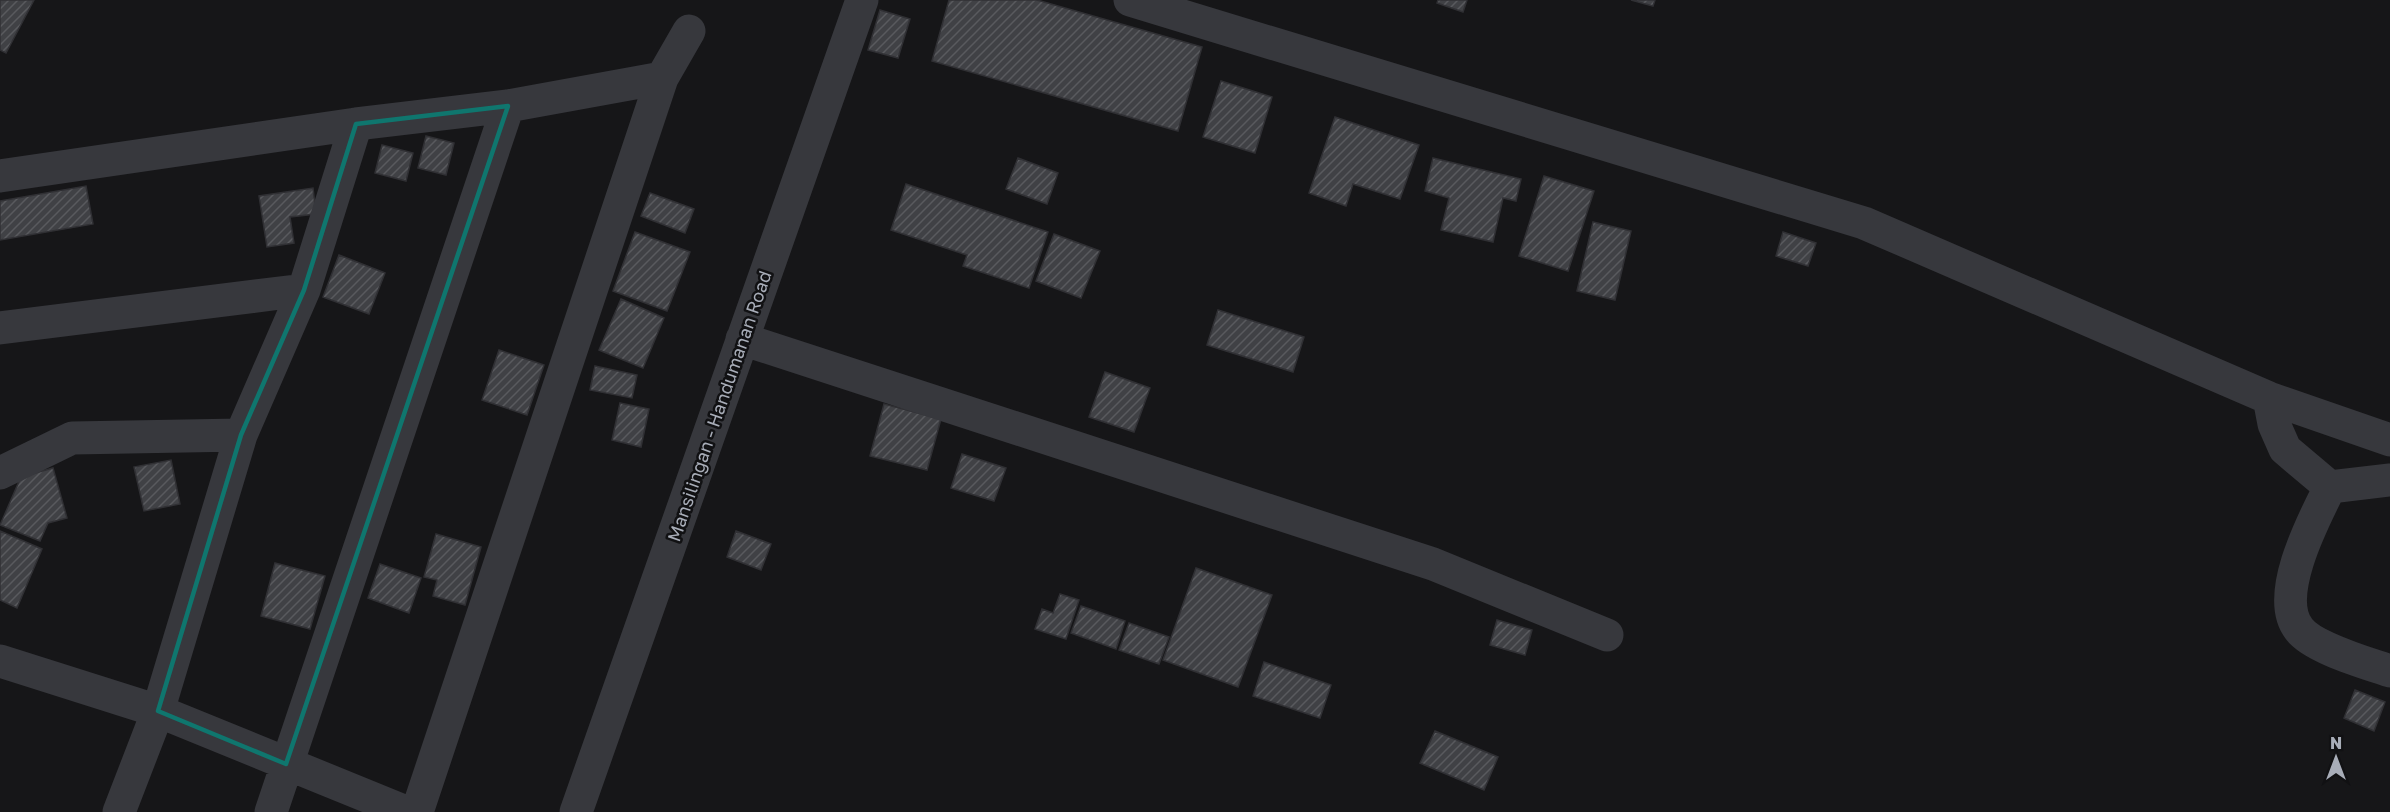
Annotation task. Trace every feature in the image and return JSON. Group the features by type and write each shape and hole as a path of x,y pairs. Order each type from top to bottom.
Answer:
{"street":[{"name":"Mansilingan - Handumanan Road","path":"576,812 862,0"},
{"path":"1130,0 1864,223 2269,398 2390,440"},
{"path":"417,812 662,78 689,31"},
{"path":"0,176 356,124 508,106 662,78"},
{"path":"271,812 508,106"},
{"path":"119,812 158,711 241,435 304,290 356,124"},
{"path":"0,328 304,290"},
{"path":"742,339 1433,564 1607,635"},
{"path":"2269,398 2274,424 2285,449 2330,487 2390,480"},
{"path":"0,473 72,438 241,435"},
{"path":"2330,487 2314,518 2302,551 2292,585 2290,609 2299,629 2322,646 2390,672"},
{"path":"0,661 158,711 406,812"}],"highlighted area":[{"path":"508,106 286,764 158,711 241,435 304,290 356,124"}],"building":[{"path":"0,0 34,0 6,53 0,50"},
{"path":"949,0 1037,0 1202,47 1178,131 932,61"},
{"path":"1438,0 1467,0 1463,12 1437,3"},
{"path":"1631,0 1655,0 1653,6"},
{"path":"880,10 910,19 898,58 868,50"},
{"path":"1221,81 1272,97 1255,153 1203,137"},
{"path":"1335,117 1419,145 1400,199 1353,184 1346,206 1309,193"},
{"path":"426,136 454,143 446,175 418,168"},
{"path":"382,145 413,153 406,181 375,173"},
{"path":"1018,158 1058,173 1047,204 1006,189"},
{"path":"1433,158 1521,179 1516,201 1503,198 1493,242 1441,230 1449,198 1425,191"},
{"path":"1544,176 1594,191 1568,271 1519,256"},
{"path":"906,184 1048,232 1029,288 963,266 967,255 891,230"},
{"path":"86,186 93,224 0,240 0,201"},
{"path":"313,188 316,214 290,217 294,243 267,247 259,196"},
{"path":"650,193 694,209 685,233 641,216"},
{"path":"1593,222 1631,231 1615,300 1577,291"},
{"path":"635,232 690,252 667,311 613,291"},
{"path":"1783,232 1816,243 1808,266 1776,256"},
{"path":"1054,234 1100,251 1081,298 1036,281"},
{"path":"339,255 385,273 369,314 323,297"},
{"path":"621,299 664,318 643,368 599,350"},
{"path":"1218,310 1304,337 1293,372 1207,345"},
{"path":"499,350 544,365 527,415 482,400"},
{"path":"595,366 637,375 632,398 590,390"},
{"path":"1105,372 1150,388 1134,432 1089,417"},
{"path":"620,403 649,409 641,447 612,440"},
{"path":"884,404 941,419 927,470 870,456"},
{"path":"962,454 1006,468 994,501 951,488"},
{"path":"171,460 180,504 144,511 134,467"},
{"path":"53,468 67,518 48,523 40,541 0,525 21,477"},
{"path":"0,531 42,549 17,608 0,600"},
{"path":"736,531 771,544 761,570 727,557"},
{"path":"436,534 481,547 465,605 433,596 437,580 424,577"},
{"path":"275,563 325,576 310,629 261,616"},
{"path":"380,564 421,578 409,613 368,598"},
{"path":"1196,568 1272,595 1238,687 1163,660"},
{"path":"1060,594 1079,600 1066,639 1035,629 1042,609 1053,613"},
{"path":"1081,606 1125,621 1116,649 1071,633"},
{"path":"1497,620 1532,630 1525,655 1490,645"},
{"path":"1129,623 1169,637 1159,664 1119,650"},
{"path":"1264,662 1331,685 1320,718 1253,696"},
{"path":"2355,690 2385,702 2374,731 2344,718"},
{"path":"1435,731 1498,757 1484,790 1420,763"}]}
